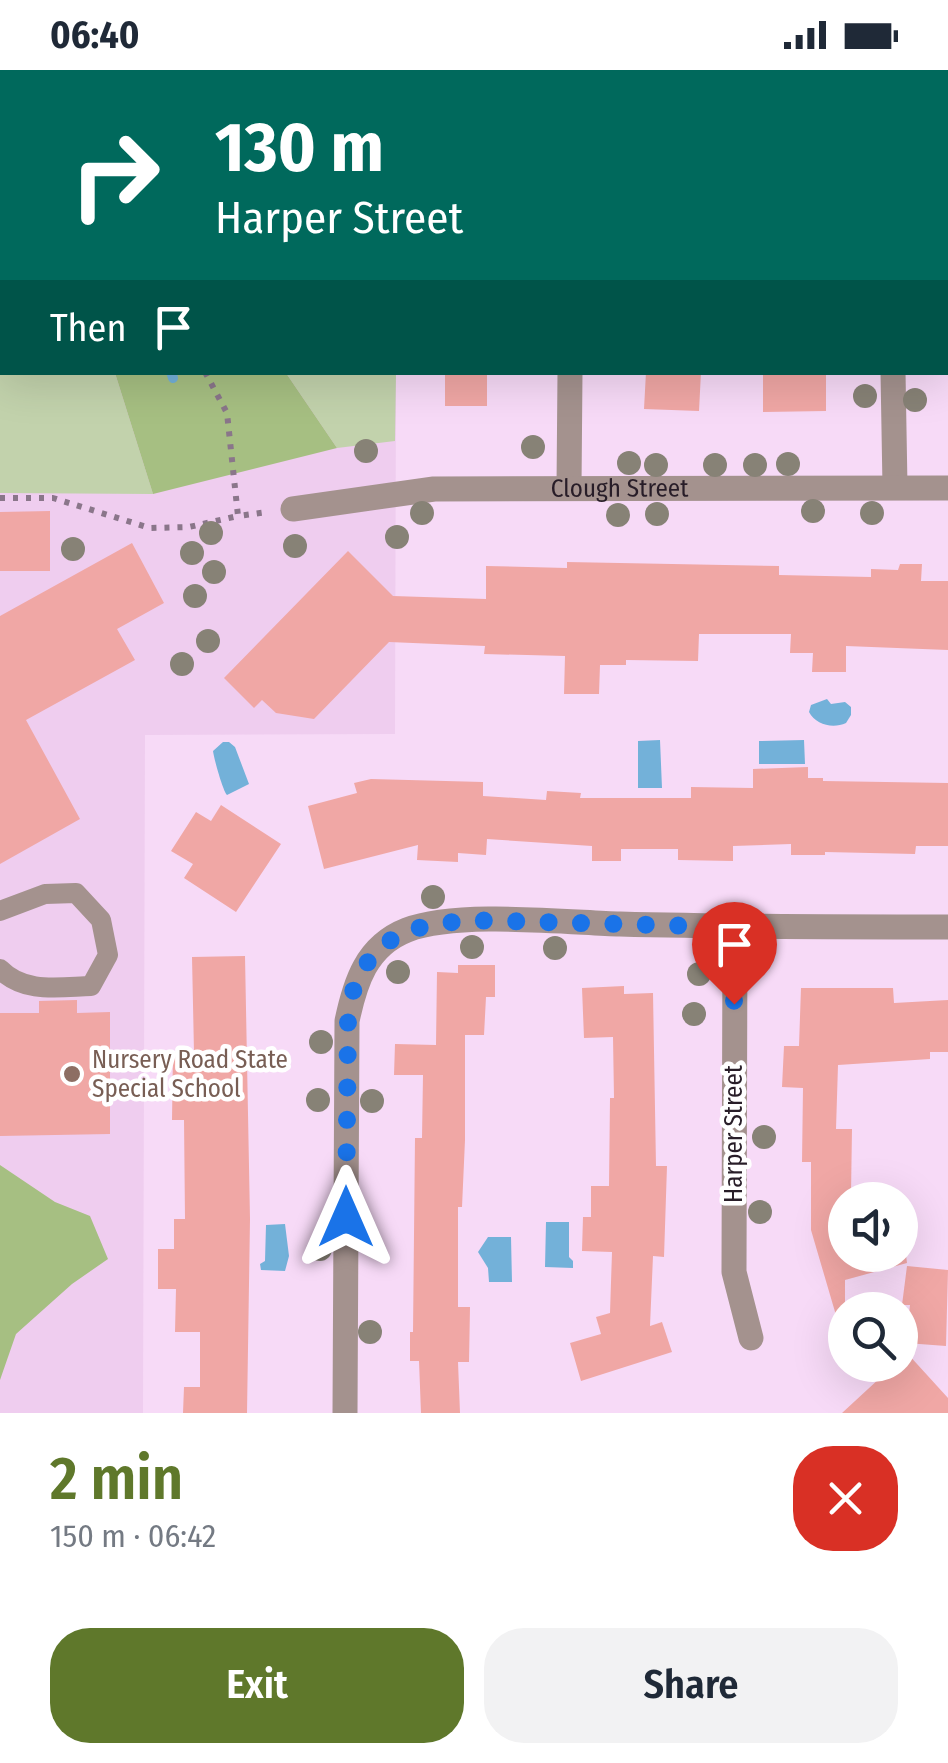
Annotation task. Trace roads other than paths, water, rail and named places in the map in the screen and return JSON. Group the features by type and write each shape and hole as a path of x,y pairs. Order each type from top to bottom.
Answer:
{"street":[{"path":"569,487 570,375"},
{"path":"893,375 895,487"},
{"name":"Clough Street","path":"292,509 401,491 569,487 948,488"},
{"path":"345,1413 348,1021 355,981 376,950 406,930 464,920 734,927 948,926"},
{"name":"Harper Street","path":"734,927 734,1272 751,1338"}],"lane":[{"path":"0,911 46,894 76,893 101,920 108,956 90,986 32,988 0,970"}],"water":[{"path":"827,699 831,704 845,702 851,707 846,723 825,725 812,716 811,705"},
{"path":"660,740 662,788 638,788 638,741"},
{"path":"804,740 805,764 759,764 759,741"},
{"path":"223,742 235,747 249,784 227,795 213,751"},
{"path":"546,1222 569,1222 569,1257 573,1268 545,1267"},
{"path":"285,1224 289,1256 285,1271 261,1270 266,1225"},
{"path":"488,1237 511,1237 512,1282 489,1282 488,1268 478,1252"}],"place":[{"name":"Nursery Road State Special School","path":"72,1074"}]}
